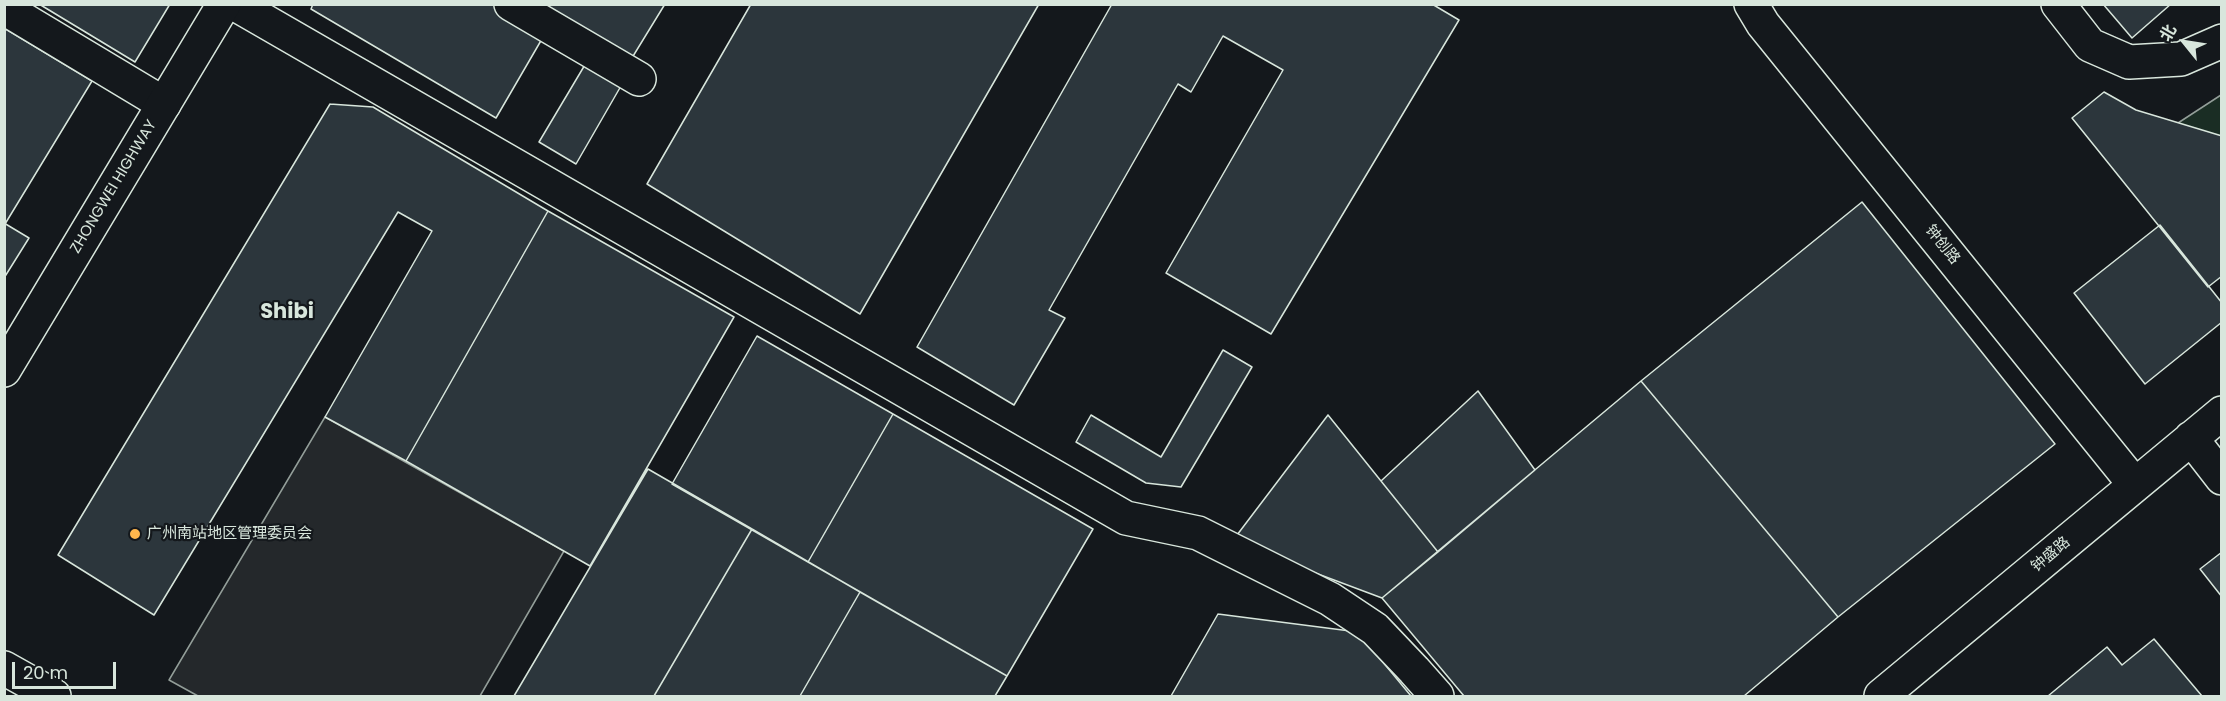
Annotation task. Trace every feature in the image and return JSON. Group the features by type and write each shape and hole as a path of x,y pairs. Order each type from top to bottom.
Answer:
{"street":[{"name":"ZHONGWEI HIGHWAY","path":"4,370 224,4"},
{"path":"235,4 1126,518 1198,533 1330,599 1375,629 1437,696"},
{"path":"511,4 639,79"},
{"name":"钟创路","path":"1751,4 1763,24 2135,485"},
{"path":"2058,4 2090,45 2130,62 2181,59 2222,42"},
{"path":"4,8 164,104"},
{"name":"钟盛路","path":"1881,696 2222,414"},
{"path":"2192,438 2222,478"},
{"path":"4,668 54,696"}],"green space":[{"path":"2221,95 2221,156 2178,123"}],"shaded area":[{"path":"325,417 564,551 480,696 198,696 169,680"}],"building":[{"path":"39,4 170,4 135,62"},
{"path":"313,4 499,4 546,32 496,118 311,9"},
{"path":"530,4 665,4 627,66"},
{"path":"751,4 1039,4 860,314 647,184"},
{"path":"1112,4 1432,4 1459,20 1271,334 1166,273 1283,70 1223,36 1191,92 1178,84 1049,310 1065,318 1014,405 917,347"},
{"path":"2103,4 2171,4 2132,38"},
{"path":"4,28 92,81 5,224 4,223"},
{"path":"589,58 625,79 576,164 539,142"},
{"path":"2104,92 2136,110 2222,136 2222,276 2208,287 2072,118"},
{"path":"330,104 373,107 548,211 406,461 325,417 432,231 398,212 154,615 58,555"},
{"path":"1862,202 2055,444 1838,617 1641,381"},
{"path":"548,211 734,317 590,566 406,461"},
{"path":"4,223 29,238 4,278"},
{"path":"2160,225 2222,303 2222,322 2145,384 2074,293"},
{"path":"757,336 893,414 808,562 672,484"},
{"path":"1223,350 1252,367 1181,487 1146,483 1076,442 1091,415 1161,457"},
{"path":"1641,381 1838,617 1744,696 1464,696 1382,598"},
{"path":"1478,391 1535,470 1438,552 1381,481"},
{"path":"893,414 1093,529 1007,676 808,562"},
{"path":"1328,415 1438,552 1382,598 1238,544 1237,535"},
{"path":"648,469 752,529 654,696 514,696"},
{"path":"752,529 860,592 800,696 654,696"},
{"path":"2222,552 2222,597 2200,569"},
{"path":"860,592 1007,676 995,696 800,696"},
{"path":"1218,614 1358,632 1411,696 1171,696"},
{"path":"2154,639 2202,696 2048,696 2107,647 2122,665"}],"place":[{"name":"广州南站地区管理委员会","path":"135,534"}],"district":[{"name":"Shibi","path":"287,313"}]}
